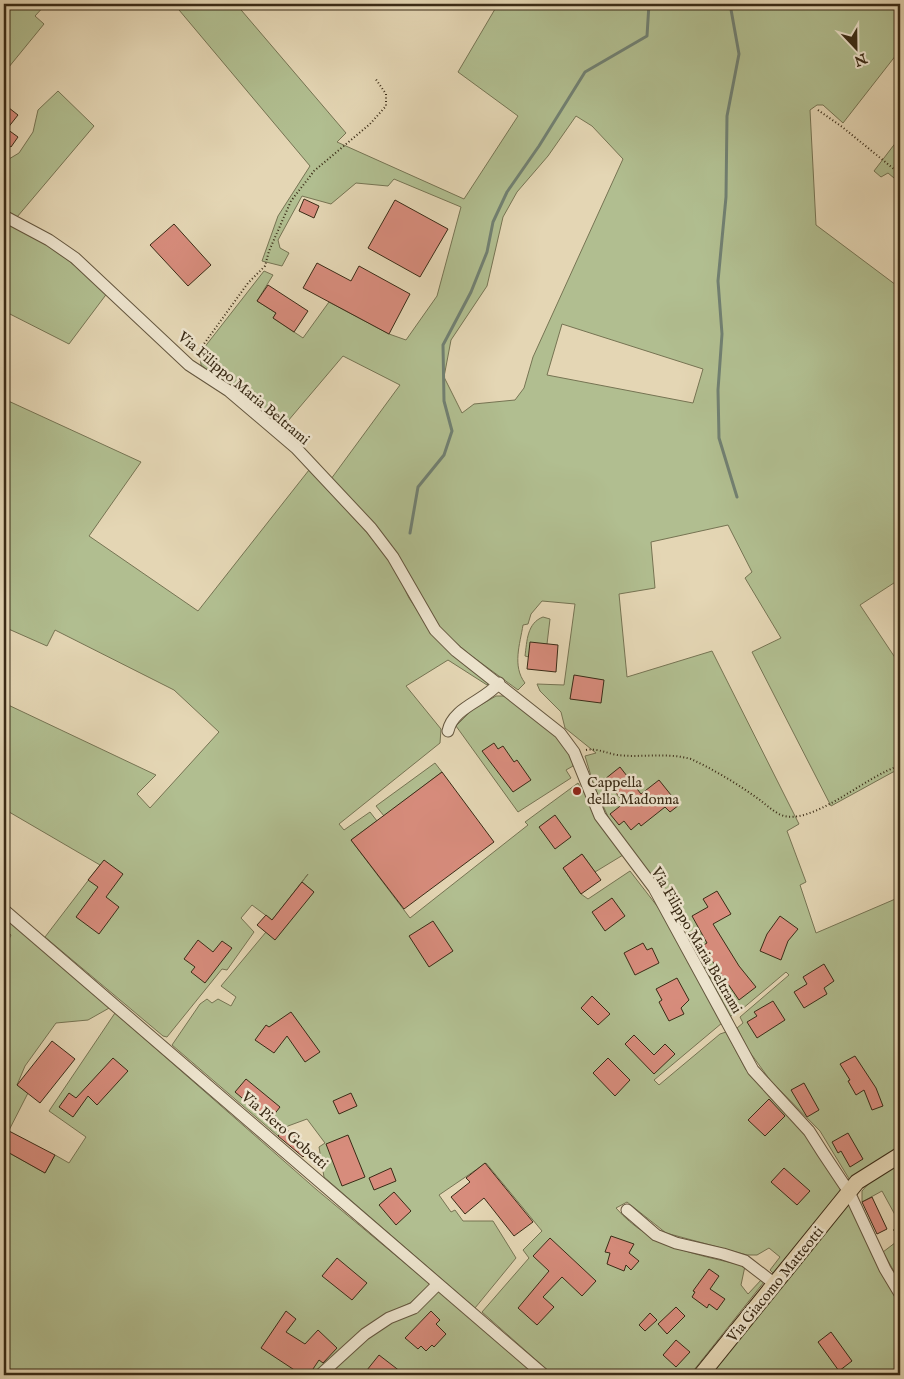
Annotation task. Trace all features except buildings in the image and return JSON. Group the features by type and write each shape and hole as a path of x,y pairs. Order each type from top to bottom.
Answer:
{"main road":[{"name":"Via Giacomo Matteotti","path":"701,1375 857,1182 900,1155"}],"street":[{"name":"Via Filippo Maria Beltrami","path":"4,216 49,240 75,258 191,366 229,391 296,448 371,528 393,557 435,630 456,651 560,733 574,752 600,816 654,888 753,1070 809,1131 849,1192 885,1269 900,1294"},
{"path":"448,731 455,717 492,692 499,683"},
{"name":"Via Piero Gobetti","path":"4,910 544,1375"},
{"path":"627,1210 656,1235 676,1243 745,1261 775,1284"},
{"path":"320,1375 365,1334 389,1318 414,1308 438,1284"}],"path":[{"path":"191,366 202,345 219,322 248,283 265,266 269,251 291,201 314,171 370,124 386,106 386,94 375,78"},
{"path":"818,110 841,126 900,174"},
{"path":"574,752 590,749 616,754 679,756 691,759 759,800 780,815 793,818 814,811 844,796 887,769 900,766"}],"green space":[{"path":"4,4 46,4 35,16 44,24 4,73"},
{"path":"174,4 236,4 346,133 337,142 464,199 518,116 458,72 498,4 900,4 900,50 843,123 823,105 817,105 810,110 816,225 900,288 900,579 860,605 900,665 900,770 831,806 752,652 781,638 745,578 752,572 728,525 651,542 655,588 619,594 627,677 712,651 799,824 787,831 806,882 800,885 816,933 900,897 900,1150 851,1182 820,1131 770,1080 749,1051 737,1028 743,1023 740,1017 789,975 786,972 735,1015 730,1016 671,902 610,821 594,786 585,756 596,753 565,728 561,712 540,691 537,684 564,685 575,604 542,601 531,614 528,624 523,625 518,662 521,676 525,683 518,690 469,654 439,628 331,479 400,385 343,356 282,428 201,365 200,353 264,271 273,275 257,301 276,313 273,318 303,338 329,302 389,334 406,340 437,296 461,207 394,179 388,186 356,183 331,204 302,196 278,240 280,248 289,253 282,266 262,261 278,216 310,166","holes":["576,116 592,126 623,159 533,357 524,388 515,400 474,404 462,413 444,377 451,340 487,286 503,217 517,192 548,156","562,324 703,369 693,403 547,375"]},
{"path":"58,91 94,126 17,217 4,209 4,162 19,153 33,132 38,110"},
{"path":"900,137 900,183 888,173 881,177 874,171"},
{"path":"4,219 45,242 108,292 69,344 4,311"},
{"path":"4,399 141,462 89,536 198,611 309,470 375,541 393,565 409,598 431,631 489,683 487,685 448,660 406,686 441,729 440,743 339,824 344,830 370,812 377,821 351,840 410,918 528,825 525,822 578,783 623,855 595,872 582,854 563,868 581,894 588,899 630,871 664,915 722,1023 654,1080 659,1085 720,1034 726,1032 746,1070 811,1138 843,1190 773,1273 770,1270 780,1257 769,1248 757,1255 747,1255 666,1233 627,1202 616,1208 644,1232 659,1241 692,1253 745,1266 741,1285 748,1294 762,1279 764,1282 690,1375 553,1375 482,1312 529,1258 523,1250 542,1231 486,1163 439,1195 451,1212 455,1210 463,1221 493,1221 516,1258 475,1308 324,1177 319,1147 325,1143 307,1119 288,1126 278,1136 172,1045 200,1004 207,999 212,1003 218,999 231,1006 236,997 221,986 266,932 314,892 302,882 308,874 272,920 252,905 241,918 254,932 227,970 222,969 167,1037 163,1036 45,937 100,865 4,809 4,703 156,775 137,794 150,808 219,732 174,690 55,630 47,646 4,627"},
{"path":"543,617 550,619 547,644 529,657 525,656 527,639 531,628"},
{"path":"496,696 505,696 546,726 565,746 571,756 573,766 566,770 571,778 518,812 456,726 472,710"},
{"path":"435,763 442,772 384,816 376,806"},
{"path":"4,917 111,1007 88,1020 56,1023 25,1066 17,1085 28,1093 4,1140 4,949 11,935 4,929"},
{"path":"115,1013 317,1190 430,1284 410,1303 377,1320 311,1375 4,1375 4,1150 45,1173 55,1155 69,1163 86,1137 49,1111"},
{"path":"900,1164 900,1224 882,1191 862,1202 862,1191 870,1182"},
{"path":"849,1204 880,1271 900,1305 900,1375 708,1375"},
{"path":"900,1224 900,1231 896,1233 893,1230"},
{"path":"900,1239 900,1282 883,1252"},
{"path":"438,1287 540,1375 325,1375 381,1328"}],"waterway":[{"path":"410,533 418,487 444,455 452,431 444,401 443,345 471,292 487,252 493,222 507,192 539,146 585,72 647,36 649,4"},
{"path":"730,4 739,54 727,116 726,197 718,281 722,334 718,390 719,438 737,497"}],"place":[{"name":"Cappella della Madonna","path":"577,791"}]}
